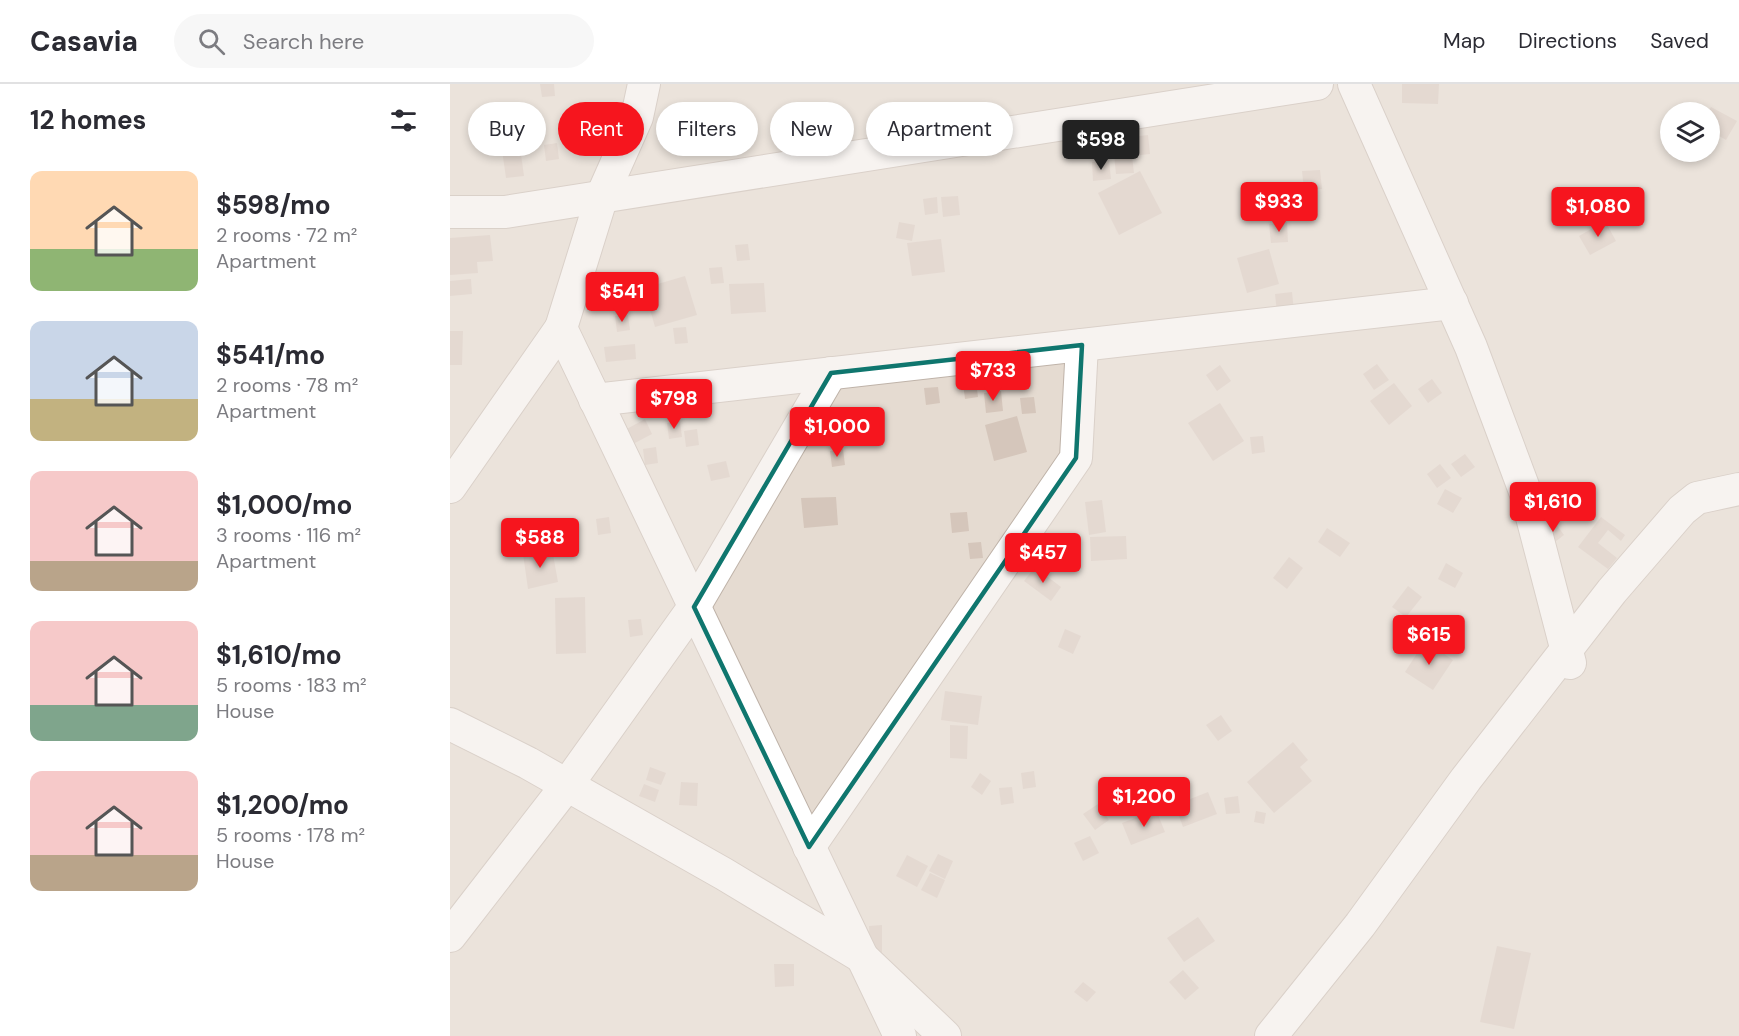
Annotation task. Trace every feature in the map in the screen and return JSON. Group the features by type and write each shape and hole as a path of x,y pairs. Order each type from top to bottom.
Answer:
{"street":[{"path":"450,487 561,328 602,196 637,117 644,84"},
{"path":"450,212 505,212 1317,84"},
{"path":"1354,84 1472,347 1526,494 1568,657"},
{"path":"595,400 1452,303"},
{"path":"561,328 900,1036"},
{"path":"809,847 1076,458 1082,345"},
{"path":"450,936 567,785 694,607 831,374"},
{"path":"1271,1036 1360,925 1466,779 1568,657 1612,591 1682,510 1696,498 1739,489"},
{"path":"450,724 567,785 724,874 862,957 945,1036"}],"highlighted area":[{"path":"1082,345 1076,458 809,847 694,607 831,373"}],"shaded area":[{"path":"450,84 1739,84 1739,1036 450,1036"}],"building":[{"path":"540,84 554,84 555,96 542,97"},
{"path":"1402,84 1439,84 1438,104 1402,103"},
{"path":"1720,112 1737,121 1726,140 1720,137"},
{"path":"1148,135 1150,154 1132,156 1134,173 1116,174 1114,155 1132,154 1131,137"},
{"path":"557,143 559,159 546,161 546,145"},
{"path":"503,156 521,156 524,176 506,178"},
{"path":"1109,160 1111,179 1093,181 1092,162"},
{"path":"1320,170 1322,189 1304,190 1302,171"},
{"path":"1140,171 1162,213 1119,235 1098,193"},
{"path":"958,196 960,215 943,217 941,197"},
{"path":"937,197 938,213 925,215 923,199"},
{"path":"1605,221 1616,241 1590,255 1579,236"},
{"path":"899,222 915,225 912,241 896,238"},
{"path":"1287,222 1288,242 1271,243 1269,224"},
{"path":"490,235 493,261 477,262 478,273 450,275 450,238"},
{"path":"941,239 945,272 912,276 907,243"},
{"path":"748,244 750,260 737,261 735,245"},
{"path":"1269,249 1279,284 1247,293 1237,258"},
{"path":"722,267 724,283 711,284 709,268"},
{"path":"685,276 697,315 655,327 644,288"},
{"path":"471,279 472,294 450,296 450,281"},
{"path":"764,283 766,312 731,314 729,284"},
{"path":"1292,292 1294,311 1277,313 1275,294"},
{"path":"628,315 630,330 617,332 615,316"},
{"path":"686,327 688,343 675,344 673,328"},
{"path":"450,331 463,331 462,365 450,365"},
{"path":"635,344 636,359 606,362 604,347"},
{"path":"1377,364 1389,380 1374,390 1363,374"},
{"path":"1220,365 1231,381 1217,391 1206,375"},
{"path":"1432,379 1442,393 1428,403 1418,389"},
{"path":"976,381 978,397 965,399 963,383"},
{"path":"1394,383 1412,406 1389,425 1370,401"},
{"path":"938,387 940,403 926,405 924,388"},
{"path":"1001,391 1003,411 986,413 984,393"},
{"path":"1034,397 1036,413 1022,414 1020,398"},
{"path":"1220,403 1244,441 1213,461 1188,423"},
{"path":"1017,416 1027,452 994,461 985,425"},
{"path":"645,419 652,434 633,444 625,430"},
{"path":"680,421 682,437 669,439 667,423"},
{"path":"697,429 699,445 686,447 684,431"},
{"path":"1263,436 1265,452 1252,454 1250,437"},
{"path":"656,447 658,463 645,465 643,449"},
{"path":"843,449 845,465 832,467 830,451"},
{"path":"1465,454 1475,467 1461,477 1451,464"},
{"path":"726,461 730,477 711,481 707,465"},
{"path":"1440,464 1451,478 1437,488 1427,474"},
{"path":"1445,489 1462,498 1453,513 1437,504"},
{"path":"1553,494 1570,506 1560,520 1543,508"},
{"path":"836,497 838,525 804,528 801,498"},
{"path":"1102,500 1106,532 1089,535 1085,502"},
{"path":"967,512 969,531 952,533 950,513"},
{"path":"609,517 611,533 598,535 596,519"},
{"path":"1601,517 1625,535 1621,541 1608,530 1598,543 1617,558 1608,569 1578,547"},
{"path":"1554,521 1564,535 1551,545 1541,531"},
{"path":"1327,528 1350,543 1340,557 1318,542"},
{"path":"1126,536 1127,559 1091,561 1090,537"},
{"path":"981,542 983,558 970,559 968,543"},
{"path":"552,549 558,582 528,589 523,554"},
{"path":"1289,557 1303,568 1287,589 1273,578"},
{"path":"1446,563 1463,573 1455,588 1438,579"},
{"path":"1035,567 1061,587 1051,601 1024,581"},
{"path":"1408,586 1422,597 1406,617 1392,607"},
{"path":"585,597 586,653 556,654 555,598"},
{"path":"641,619 643,635 630,637 628,620"},
{"path":"1065,629 1081,636 1073,654 1058,647"},
{"path":"1425,641 1453,660 1433,690 1405,672"},
{"path":"945,691 982,696 978,725 941,720"},
{"path":"1221,715 1232,731 1218,741 1206,725"},
{"path":"950,725 968,726 967,759 950,758"},
{"path":"1293,742 1308,760 1300,767 1312,781 1274,813 1247,782"},
{"path":"650,767 666,773 661,785 646,780"},
{"path":"1034,771 1036,787 1023,789 1021,773"},
{"path":"980,773 991,781 982,795 971,787"},
{"path":"681,782 698,783 697,806 679,805"},
{"path":"1170,783 1172,800 1159,801 1157,785"},
{"path":"644,784 659,790 655,802 639,796"},
{"path":"1129,785 1140,801 1126,811 1115,796"},
{"path":"1012,787 1014,803 1001,805 999,788"},
{"path":"1208,792 1217,814 1183,827 1175,805"},
{"path":"1238,796 1240,813 1226,814 1224,798"},
{"path":"1098,804 1109,820 1095,830 1083,814"},
{"path":"1156,810 1165,832 1131,845 1122,823"},
{"path":"1256,811 1266,813 1264,824 1254,822"},
{"path":"1090,836 1099,853 1083,861 1074,843"},
{"path":"938,854 953,861 945,879 929,871"},
{"path":"907,855 928,866 917,887 896,876"},
{"path":"930,873 945,880 937,898 921,890"},
{"path":"1198,917 1215,941 1184,962 1167,938"},
{"path":"882,925 882,954 870,955 869,926"},
{"path":"1497,946 1531,953 1514,1029 1480,1022"},
{"path":"774,964 794,964 794,986 775,987"},
{"path":"1183,970 1199,988 1185,1000 1169,982"},
{"path":"1083,982 1096,992 1087,1002 1074,992"}]}
